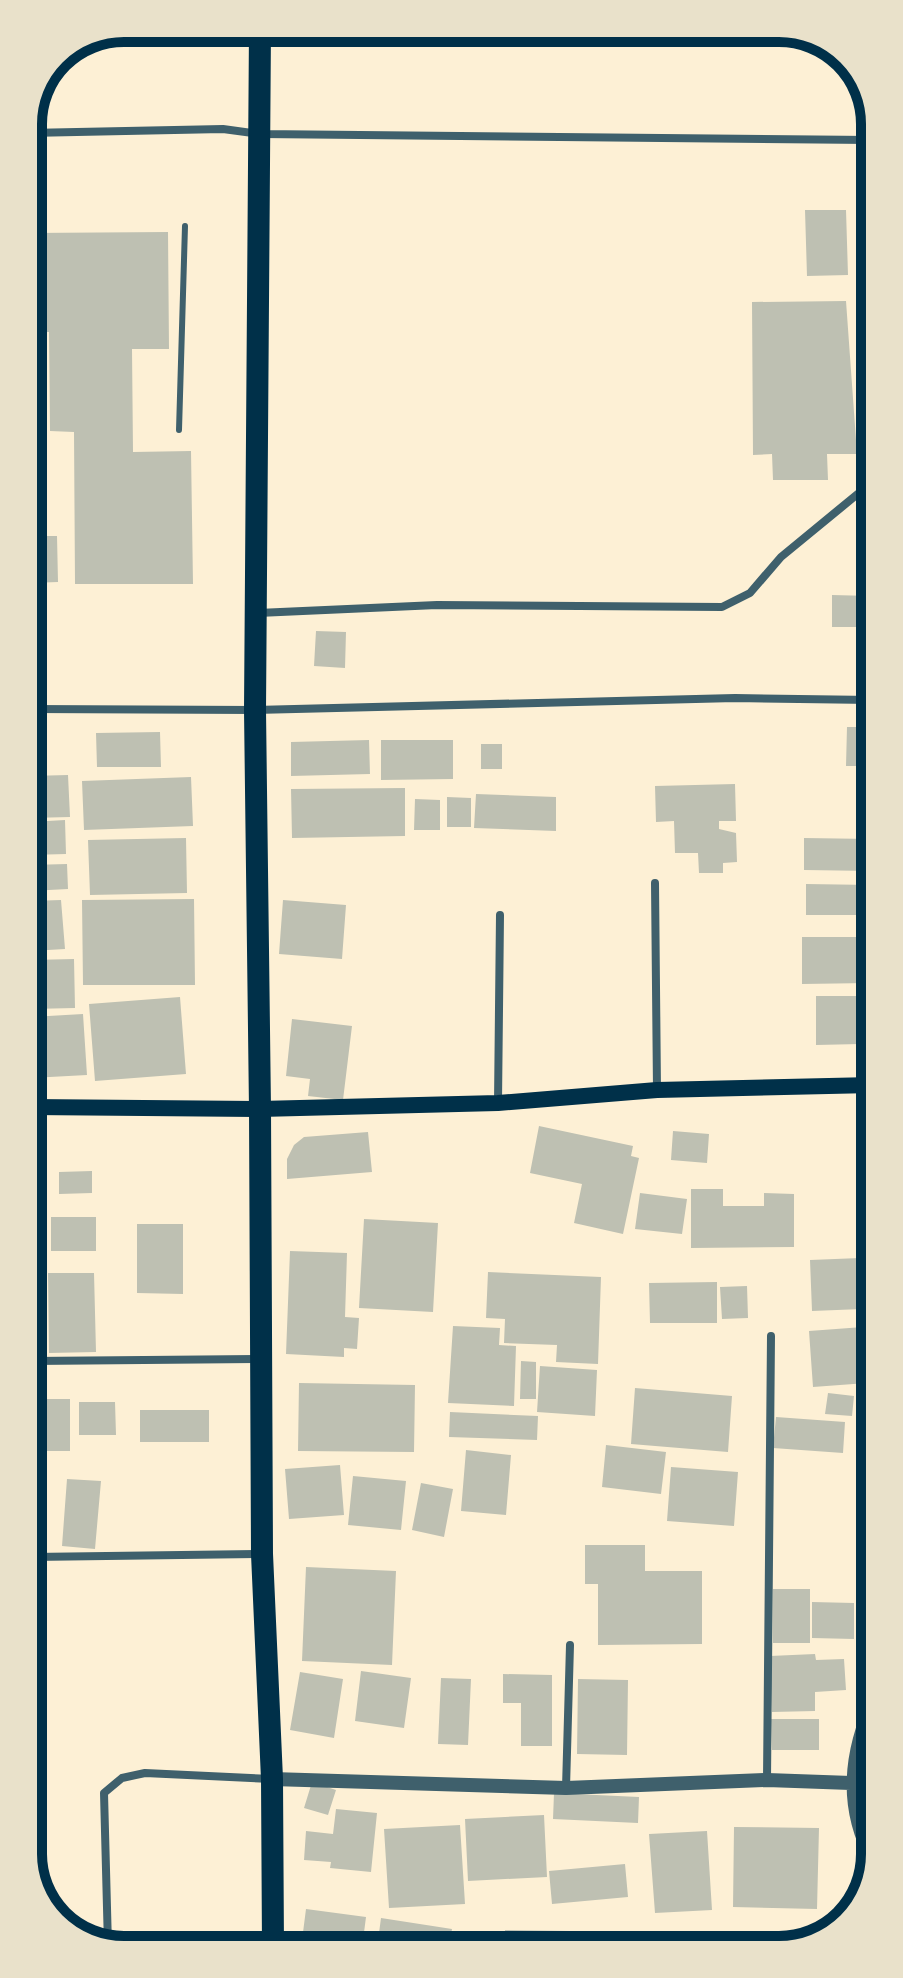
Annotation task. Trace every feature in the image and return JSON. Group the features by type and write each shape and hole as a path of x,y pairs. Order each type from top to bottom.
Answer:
{"highway":[{"path":"260,42 255,710 262,1554 272,1779 273,1936"}],"main road":[{"path":"42,1107 260,1109 498,1103 657,1090 861,1085"}],"street":[{"path":"42,133 223,129 260,134 861,140"},
{"path":"256,613 437,605 722,607 750,593 781,557 861,491"},
{"path":"42,709 255,710 735,698 861,700"},
{"path":"655,883 657,1090"},
{"path":"498,1103 500,915"},
{"path":"767,1780 771,1336"},
{"path":"42,1361 261,1359"},
{"path":"42,1557 262,1554"},
{"path":"566,1788 570,1645"},
{"path":"861,1727 851,1783 861,1828"},
{"path":"108,1934 104,1793 122,1778 145,1773 566,1788 767,1780 851,1783"}],"lane":[{"path":"179,430 185,226"}],"building":[{"path":"805,210 846,210 848,275 807,276"},
{"path":"168,232 169,349 132,349 133,452 191,451 193,584 75,584 74,432 50,431 49,332 42,332 42,233"},
{"path":"846,301 857,454 827,454 828,480 773,480 772,454 753,455 752,302"},
{"path":"42,536 57,536 58,582 42,583"},
{"path":"832,595 861,596 861,627 832,627"},
{"path":"316,631 346,632 345,668 314,666"},
{"path":"847,727 861,727 861,766 846,766"},
{"path":"160,732 161,767 97,767 96,733"},
{"path":"369,740 370,774 291,776 291,742"},
{"path":"381,740 453,740 453,779 381,780"},
{"path":"481,744 502,744 502,769 481,769"},
{"path":"68,775 70,817 42,818 42,776"},
{"path":"191,777 193,826 84,830 82,781"},
{"path":"735,784 736,821 719,821 719,829 736,833 737,862 723,863 723,873 699,873 698,853 675,853 674,821 656,822 655,786"},
{"path":"405,788 405,836 292,838 291,789"},
{"path":"476,794 556,797 556,831 474,828"},
{"path":"447,797 471,798 471,827 447,827"},
{"path":"415,799 440,800 440,830 414,830"},
{"path":"65,820 66,854 42,855 42,821"},
{"path":"186,838 187,893 90,895 88,840"},
{"path":"804,838 861,839 861,871 804,870"},
{"path":"67,864 68,889 42,890 42,865"},
{"path":"806,884 861,885 861,915 806,915"},
{"path":"194,899 195,985 83,985 82,900"},
{"path":"61,900 65,949 42,950 42,901"},
{"path":"283,900 346,905 342,959 279,954"},
{"path":"802,937 861,937 861,983 802,984"},
{"path":"74,959 75,1008 42,1009 42,960"},
{"path":"816,996 860,996 860,1044 816,1045"},
{"path":"180,997 186,1074 95,1081 89,1004"},
{"path":"83,1014 87,1075 42,1077 42,1016"},
{"path":"292,1019 352,1026 343,1100 308,1096 310,1079 286,1076"},
{"path":"539,1126 633,1146 631,1156 639,1158 623,1234 574,1223 582,1184 530,1173"},
{"path":"673,1131 709,1134 707,1163 671,1160"},
{"path":"368,1132 372,1172 287,1179 287,1159 294,1145 304,1137"},
{"path":"92,1171 92,1193 59,1194 59,1172"},
{"path":"691,1189 723,1189 723,1206 764,1206 764,1193 794,1194 794,1247 691,1248"},
{"path":"640,1193 687,1199 682,1234 635,1229"},
{"path":"51,1217 96,1217 96,1251 51,1251"},
{"path":"364,1219 438,1223 433,1312 359,1308"},
{"path":"137,1224 183,1224 183,1294 137,1293"},
{"path":"290,1251 347,1253 345,1317 359,1318 357,1349 344,1348 344,1357 286,1354"},
{"path":"860,1258 861,1309 812,1311 810,1260"},
{"path":"488,1272 601,1277 598,1364 556,1362 557,1345 504,1343 505,1319 486,1318"},
{"path":"48,1273 94,1273 96,1352 49,1353"},
{"path":"717,1282 717,1323 650,1323 649,1283"},
{"path":"747,1286 748,1318 722,1319 720,1287"},
{"path":"453,1326 500,1328 499,1345 516,1346 514,1406 448,1403"},
{"path":"861,1327 861,1383 813,1387 809,1331"},
{"path":"521,1361 536,1362 536,1399 520,1399"},
{"path":"540,1366 597,1370 595,1416 537,1412"},
{"path":"299,1383 415,1385 414,1452 298,1451"},
{"path":"635,1388 732,1396 728,1452 631,1444"},
{"path":"828,1393 854,1396 852,1416 825,1414"},
{"path":"42,1399 70,1399 70,1451 42,1451"},
{"path":"79,1402 115,1402 116,1435 79,1435"},
{"path":"140,1410 209,1410 209,1442 140,1442"},
{"path":"450,1412 538,1416 537,1440 449,1437"},
{"path":"776,1417 845,1422 843,1453 773,1448"},
{"path":"606,1445 666,1452 661,1494 602,1487"},
{"path":"466,1450 511,1455 506,1515 461,1511"},
{"path":"340,1465 344,1515 289,1519 285,1469"},
{"path":"671,1467 738,1472 734,1526 667,1521"},
{"path":"353,1476 406,1481 401,1530 348,1525"},
{"path":"67,1479 101,1481 95,1549 62,1546"},
{"path":"421,1483 453,1489 444,1537 412,1530"},
{"path":"585,1545 645,1545 645,1571 702,1571 702,1644 598,1645 598,1584 585,1584"},
{"path":"306,1567 396,1571 392,1665 302,1661"},
{"path":"773,1589 810,1589 810,1643 773,1643"},
{"path":"812,1602 854,1603 854,1639 812,1638"},
{"path":"815,1654 816,1660 844,1659 846,1690 815,1692 815,1711 772,1712 770,1656"},
{"path":"361,1671 411,1678 404,1728 355,1721"},
{"path":"300,1672 343,1679 334,1738 290,1730"},
{"path":"503,1674 552,1675 552,1746 521,1746 521,1703 503,1703"},
{"path":"441,1678 471,1679 468,1745 438,1744"},
{"path":"578,1679 628,1680 627,1755 577,1754"},
{"path":"771,1719 819,1719 819,1750 772,1750"},
{"path":"312,1782 336,1790 328,1815 304,1808"},
{"path":"554,1793 639,1797 638,1823 553,1819"},
{"path":"336,1809 377,1813 371,1872 330,1868 331,1862 304,1860 306,1831 333,1834"},
{"path":"544,1815 547,1877 468,1881 465,1819"},
{"path":"460,1825 465,1904 389,1908 384,1829"},
{"path":"734,1827 819,1828 817,1909 733,1907"},
{"path":"707,1831 712,1910 655,1913 649,1834"},
{"path":"625,1864 628,1897 552,1904 549,1871"},
{"path":"306,1909 366,1917 364,1936 303,1936"},
{"path":"381,1918 452,1929 451,1936 379,1936"},
{"path":"505,1930 570,1931 570,1936 505,1936"}]}
